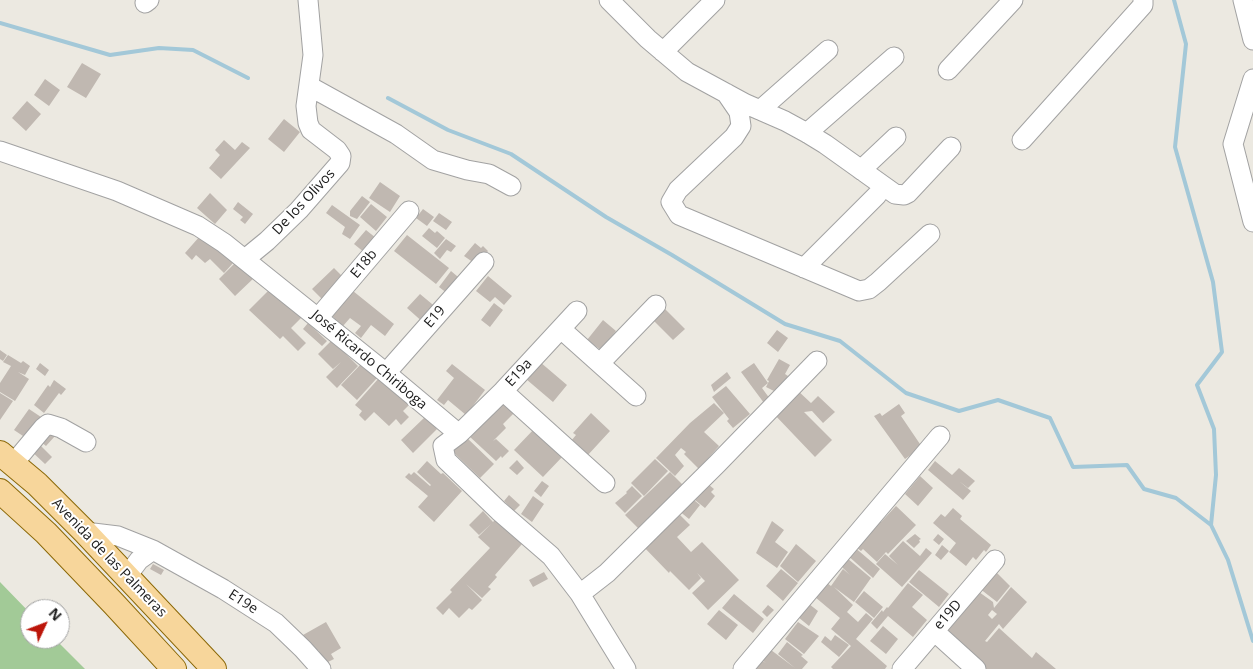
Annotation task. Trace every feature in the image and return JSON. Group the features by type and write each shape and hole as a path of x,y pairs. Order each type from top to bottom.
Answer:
{"main road":[{"name":"Avenida de las Palmeras","path":"7,459 37,484 85,532 214,669"},
{"name":"Avenida de las Palmeras","path":"0,491 46,533 174,669"}],"street":[{"name":"De los Olivos","path":"245,259 267,242 299,210 340,163 341,156 337,150 311,130 308,123 306,106 313,56 308,0"},
{"path":"609,0 648,39 687,72 807,133 895,194 904,195 912,190 951,148"},
{"path":"663,52 715,0"},
{"path":"948,70 1013,0"},
{"path":"1022,140 1143,5 1143,0"},
{"path":"1243,0 1253,40"},
{"path":"760,110 828,50"},
{"path":"807,133 894,57"},
{"path":"1253,79 1233,144 1253,222"},
{"path":"309,86 396,134 433,160 489,174 512,186"},
{"path":"726,93 739,112 741,126 734,137 678,190 672,202 679,215 859,292 869,289 878,282 930,234"},
{"path":"861,170 896,137"},
{"name":"José Ricardo Chiriboga","path":"0,151 117,190 204,230 245,259 459,434"},
{"path":"804,268 877,195"},
{"name":"E18b","path":"318,318 409,211"},
{"name":"E19","path":"386,373 484,262"},
{"path":"600,363 656,305"},
{"name":"E19a","path":"459,434 577,311"},
{"path":"561,329 636,396"},
{"path":"580,594 606,573 641,539 817,361"},
{"path":"503,390 605,482"},
{"path":"7,459 48,424 61,428 86,442"},
{"path":"459,434 444,446 446,460 499,511 552,556 580,594 626,669"},
{"path":"743,669 940,436"},
{"name":"E19e","path":"85,532 118,536 153,550 223,589 276,623 303,649 320,669"},
{"path":"127,576 139,560 153,550"},
{"name":"e19D","path":"902,669 995,560"},
{"path":"934,631 976,669"}],"green space":[{"path":"0,582 20,603 20,649 65,649 85,669 0,669"}],"building":[{"path":"82,63 101,74 86,98 67,87"},
{"path":"45,79 60,90 49,106 34,95"},
{"path":"27,101 41,114 26,131 12,118"},
{"path":"284,119 300,132 284,152 268,139"},
{"path":"224,140 235,150 242,142 250,148 221,179 209,168 220,155 215,150"},
{"path":"380,182 400,196 390,212 369,198"},
{"path":"210,193 227,210 215,224 197,208"},
{"path":"362,196 370,202 357,219 350,216 350,211"},
{"path":"238,202 253,214 245,224 240,220 243,217 233,209"},
{"path":"371,204 387,217 376,231 360,217"},
{"path":"332,205 360,225 350,239 342,234 345,227 326,213"},
{"path":"423,209 434,217 427,226 416,218"},
{"path":"439,213 452,222 446,230 433,221"},
{"path":"429,228 435,233 437,231 445,238 437,248 422,236"},
{"path":"366,230 381,242 370,257 354,244"},
{"path":"407,235 449,268 436,284 394,251"},
{"path":"200,236 234,262 224,273 210,259 205,263 196,255 192,260 185,253"},
{"path":"446,239 456,246 451,252 447,250 440,259 434,253"},
{"path":"475,243 481,248 483,246 488,251 477,265 464,256"},
{"path":"238,260 255,277 235,296 219,279"},
{"path":"334,268 345,279 323,300 312,289"},
{"path":"451,271 464,282 452,297 439,287"},
{"path":"488,276 512,296 504,305 495,297 490,302 476,291"},
{"path":"270,289 302,317 291,328 306,343 298,351 283,336 280,339 249,310"},
{"path":"353,291 394,324 385,336 371,325 361,338 355,333 361,326 350,318 343,326 331,315"},
{"path":"420,294 438,309 425,324 407,308"},
{"path":"494,303 503,310 490,327 481,320"},
{"path":"665,309 685,329 673,340 654,321"},
{"path":"603,320 616,331 601,350 587,340"},
{"path":"308,323 327,341 322,346 303,329"},
{"path":"777,330 788,338 778,352 767,343"},
{"path":"332,340 358,366 337,388 326,377 341,362 333,369 318,354"},
{"path":"0,350 7,355 3,361 0,359"},
{"path":"8,355 30,366 25,375 18,372 29,379 15,401 0,392 0,383 11,366 3,362"},
{"path":"779,359 790,365 785,374 788,376 778,393 766,387 769,381 767,380"},
{"path":"540,362 567,385 553,402 526,379"},
{"path":"40,363 49,370 45,376 36,369"},
{"path":"362,363 377,378 357,400 341,385"},
{"path":"754,363 768,383 762,388 770,399 764,403 741,372"},
{"path":"452,364 485,390 466,415 448,400 444,405 437,400 454,378 446,371"},
{"path":"727,372 731,378 714,392 711,385"},
{"path":"379,378 409,405 403,411 409,417 401,425 396,419 389,426 374,412 365,421 359,415 362,411 355,405"},
{"path":"54,380 66,389 61,395 59,393 44,413 34,405 48,385 50,387"},
{"path":"726,386 750,414 733,428 727,421 729,419 712,397"},
{"path":"796,389 811,403 818,396 835,412 823,423 812,411 804,412 832,440 815,457 773,413"},
{"path":"0,393 13,401 0,420"},
{"path":"504,398 517,410 503,424 506,428 493,441 496,439 509,451 496,461 469,436"},
{"path":"714,403 724,413 704,432 719,446 699,469 684,454 686,452 681,448 675,455 684,466 675,476 656,458 690,423"},
{"path":"899,404 905,413 901,416 922,447 905,459 874,416 880,413 882,416"},
{"path":"29,409 41,417 26,438 14,430"},
{"path":"591,413 610,431 587,456 571,441 576,435 573,433"},
{"path":"425,417 437,429 413,453 401,440"},
{"path":"535,428 564,455 543,477 514,450"},
{"path":"48,430 55,436 46,446 40,441"},
{"path":"465,436 494,464 480,478 451,450"},
{"path":"35,440 52,457 45,464 28,448"},
{"path":"655,459 668,471 644,496 631,483"},
{"path":"517,460 524,468 517,475 509,468"},
{"path":"427,461 462,491 434,522 418,507 428,496 405,477 409,473 411,475 414,472 430,486 417,472"},
{"path":"935,461 952,475 959,468 975,481 968,488 959,481 971,491 963,500 928,470"},
{"path":"670,472 683,485 638,528 625,515"},
{"path":"920,476 933,488 918,506 905,494"},
{"path":"703,480 714,489 711,492 715,496 705,508 690,496"},
{"path":"542,481 549,486 541,497 534,491"},
{"path":"632,486 642,496 625,513 615,503"},
{"path":"509,495 520,505 514,511 504,501"},
{"path":"533,496 544,504 532,522 521,514"},
{"path":"689,496 700,505 689,519 678,510"},
{"path":"896,506 916,525 888,554 886,552 877,562 863,549 861,551 854,546 878,519 881,522"},
{"path":"953,508 962,516 960,519 991,545 976,560 973,557 966,566 949,552 956,543 933,523 941,514 945,517"},
{"path":"674,509 690,525 677,537 691,552 702,542 739,580 708,610 692,593 705,581 697,573 701,578 689,590 670,571 669,573 639,542"},
{"path":"483,511 493,522 495,520 522,544 495,575 497,577 488,587 491,589 482,598 466,584 482,600 472,610 469,608 459,618 449,608 443,615 436,608 452,592 450,590 490,548 478,537 491,524 479,535 469,525"},
{"path":"772,521 784,530 775,542 788,552 777,568 756,553"},
{"path":"915,534 921,539 914,548 906,541"},
{"path":"938,534 944,539 939,545 933,540"},
{"path":"903,541 920,556 926,548 932,553 902,587 876,564 885,554 898,565 889,556"},
{"path":"796,544 816,561 798,582 780,566"},
{"path":"942,545 949,551 941,560 935,555"},
{"path":"853,546 880,569 873,578 846,554"},
{"path":"847,558 871,578 854,602 834,587 853,605 847,612 858,622 866,613 873,619 856,639 887,666 885,669 833,669 831,667 851,646 831,629 840,618 815,597 827,583 831,586 843,569 850,575 841,566"},
{"path":"153,564 164,570 161,575 150,569"},
{"path":"781,569 798,583 783,601 766,586"},
{"path":"919,570 949,594 939,607 909,582"},
{"path":"994,570 1010,586 997,602 979,588"},
{"path":"544,572 548,579 533,587 529,580"},
{"path":"908,583 923,595 912,607 927,620 913,637 888,616 877,629 871,623 882,610 883,612 888,608"},
{"path":"1011,587 1027,602 1003,629 999,624 985,641 987,642 999,628 1032,658 1036,652 1056,669 985,669 941,632 979,592 993,602 994,608","holes":["992,610 997,614 992,619 988,615"]},
{"path":"864,591 883,607 874,618 855,602"},
{"path":"734,594 764,619 753,633 722,608"},
{"path":"809,604 818,611 809,626 798,617"},
{"path":"768,605 774,610 767,617 762,612"},
{"path":"719,610 738,625 726,640 707,624"},
{"path":"326,622 341,648 331,654 334,659 326,663 318,650 313,653 303,635"},
{"path":"798,622 819,636 804,654 785,639"},
{"path":"883,626 898,639 886,654 870,641"},
{"path":"835,635 849,645 839,657 821,642 825,636 831,641"},
{"path":"787,642 803,655 801,656 808,662 802,669 751,669 759,659 766,663 759,658 767,647 795,668 778,654"}],"waterway":[{"path":"1174,0 1186,44 1175,147 1213,282 1222,352 1197,385 1214,429 1216,475 1211,525"},
{"path":"0,23 110,55 159,48 193,50 248,78"},
{"path":"388,98 448,130 511,154 606,217 785,324 840,341 906,393 959,411 998,400 1050,418 1073,467 1127,465 1144,489 1176,498 1211,525 1228,560 1253,641"}]}
